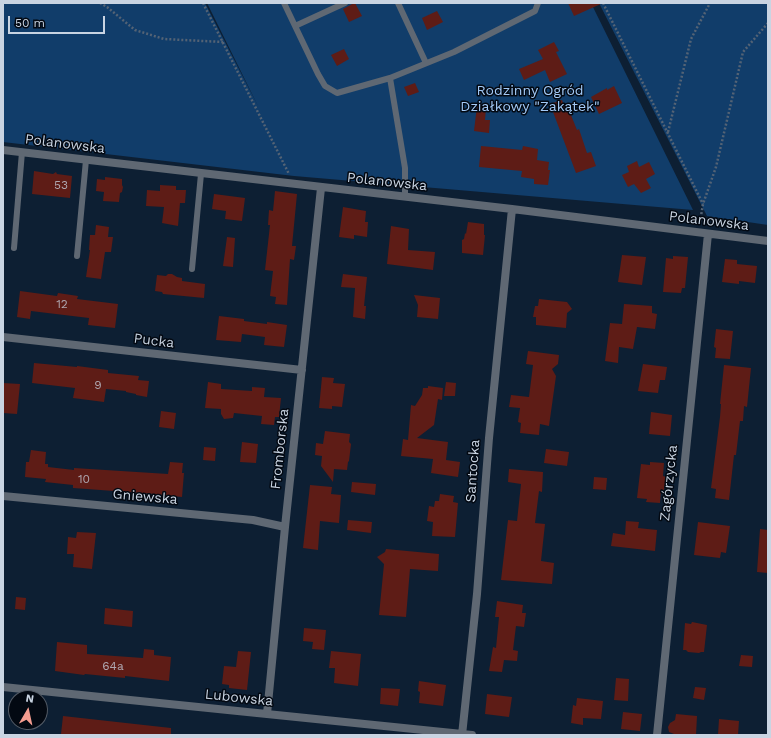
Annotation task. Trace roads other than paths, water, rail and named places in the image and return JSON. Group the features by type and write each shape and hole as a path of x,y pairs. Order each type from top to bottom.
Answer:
{"street":[{"name":"Polanowska","path":"3,150 405,198 512,209 768,241"},
{"name":"Fromborska","path":"267,714 284,527 321,188"},
{"name":"Santocka","path":"462,734 477,594 489,438 512,209"},
{"name":"Zagórzycka","path":"657,735 704,233"},
{"name":"Pucka","path":"3,337 302,370"},
{"name":"Gniewska","path":"3,496 253,520 284,527"},
{"name":"Lubowska","path":"3,687 472,735"}],"lane":[{"path":"284,3 325,86 336,93 390,78 454,52 535,11 538,3"},
{"path":"295,26 345,3"},
{"path":"398,3 426,63"},
{"path":"390,78 405,168 405,198"},
{"path":"14,248 22,152"},
{"path":"77,256 86,160"},
{"path":"192,269 201,174"}],"park label":[{"name":"Rodzinny Ogród Działkowy \"Zakątek\"","path":"530,100"}]}
